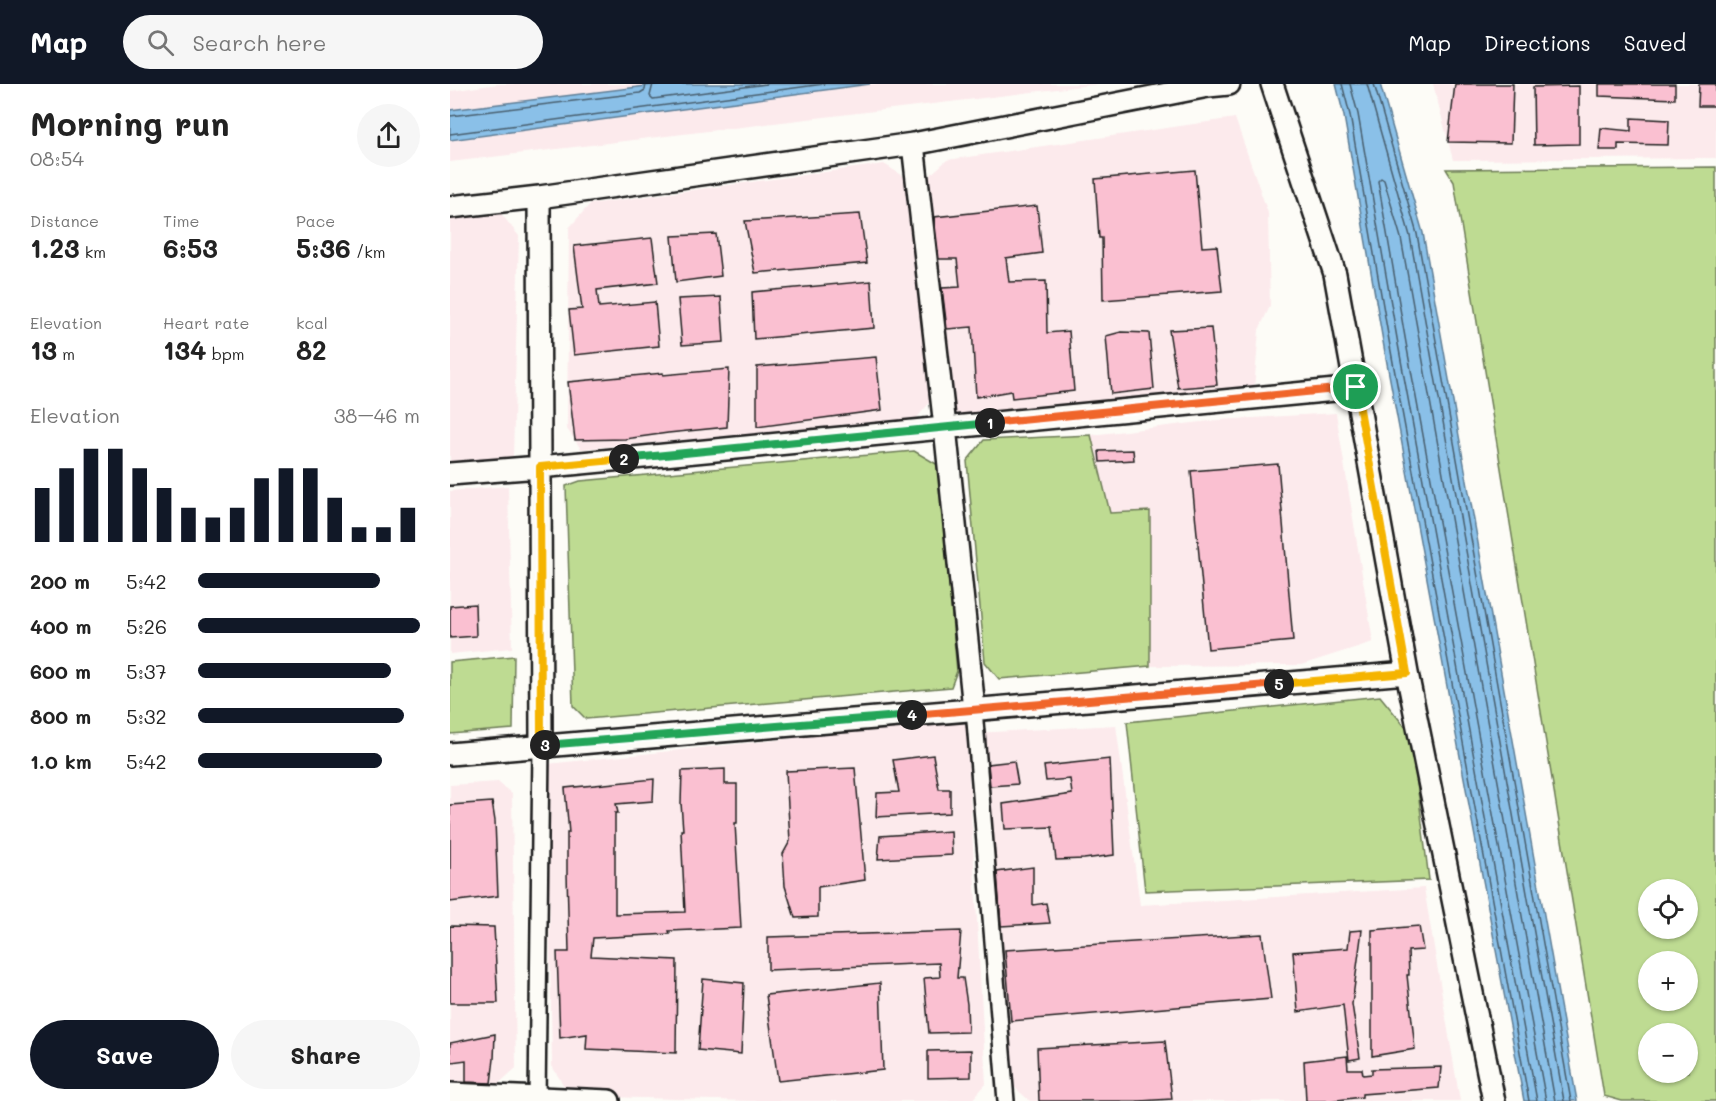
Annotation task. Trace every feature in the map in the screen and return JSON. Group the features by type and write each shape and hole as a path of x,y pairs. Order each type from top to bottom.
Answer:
{"street":[{"path":"450,207 539,197 913,144 1208,86 1229,84"},
{"path":"1272,84 1335,274 1407,673 1494,1101"},
{"path":"913,144 974,709 1006,1101"},
{"path":"537,1099 541,746 539,197"},
{"path":"450,474 1356,387"},
{"path":"450,754 1407,673"},
{"path":"450,1094 609,1101"}],"shaded area":[{"path":"498,84 1099,84 450,162 450,91"},
{"path":"1433,84 1716,84 1716,158 1453,160"},
{"path":"1235,118 1268,213 1270,306 1259,330 1254,389 968,414 950,418 918,186 947,160"},
{"path":"884,164 908,179 931,401 915,420 581,449 567,429 569,228 590,204"},
{"path":"499,211 519,236 513,458 450,463 450,218"},
{"path":"1336,413 1373,642 1301,665 1150,666 1150,511 1110,514 1091,435 1218,420"},
{"path":"508,486 512,648 450,654 450,491"},
{"path":"966,720 986,1084 971,1101 750,1101 570,1096 552,1066 547,764"},
{"path":"1116,725 1140,905 1424,888 1460,1101 1030,1101 1014,1087 976,733"},
{"path":"498,782 512,794 516,1068 496,1086 450,1084 450,785"}],"green space":[{"path":"1716,167 1716,1101 1622,1101 1604,1096 1454,182 1446,169"},
{"path":"1091,435 1110,513 1150,511 1150,666 999,679 985,662 967,461 984,440"},
{"path":"914,451 938,465 957,671 951,687 586,719 573,706 566,486 580,481"},
{"path":"514,656 513,729 450,734 450,662"},
{"path":"1380,696 1411,734 1429,880 1145,891 1127,722"}],"water":[{"path":"663,84 870,84 450,140 450,110"},
{"path":"1336,84 1380,84 1423,233 1577,1101 1524,1101 1384,347 1344,116"}],"building":[{"path":"1455,84 1513,84 1511,143 1448,142"},
{"path":"1599,84 1675,84 1675,99 1599,96"},
{"path":"1699,84 1716,84 1716,106 1698,106"},
{"path":"1579,86 1579,144 1534,145 1533,87"},
{"path":"1631,118 1669,120 1668,145 1618,144 1618,150 1599,150 1601,128 1631,131"},
{"path":"1195,170 1202,247 1217,246 1222,291 1103,300 1102,238 1099,238 1095,179"},
{"path":"1037,206 1042,253 1006,258 1009,282 1046,281 1047,333 1069,331 1074,391 1012,398 1011,391 976,397 972,327 947,329 942,288 960,287 957,259 939,259 934,217"},
{"path":"860,214 867,263 755,273 745,221"},
{"path":"716,234 721,276 676,282 672,236"},
{"path":"652,238 658,283 597,290 599,307 655,302 659,346 574,355 569,310 582,309 574,246"},
{"path":"871,281 874,328 754,339 752,292"},
{"path":"721,297 724,342 682,345 678,299"},
{"path":"1211,328 1217,385 1178,388 1169,330"},
{"path":"1121,332 1149,333 1154,389 1111,394 1106,336"},
{"path":"876,357 882,410 757,427 757,367"},
{"path":"729,369 727,427 625,439 575,440 568,382"},
{"path":"1133,450 1134,460 1100,462 1099,451"},
{"path":"1278,464 1293,641 1208,649 1191,471"},
{"path":"475,604 476,636 450,638 450,606"},
{"path":"933,755 939,789 950,789 950,813 876,817 877,793 899,792 893,760"},
{"path":"1110,759 1114,855 1056,860 1052,827 1005,829 1003,804 1072,794 1070,779 1046,781 1044,766"},
{"path":"1014,761 1018,784 990,786 988,764"},
{"path":"855,768 865,880 818,887 818,917 795,918 785,886 783,854 790,841 786,771"},
{"path":"725,769 725,784 737,784 737,823 735,823 741,928 669,931 670,934 593,938 591,956 677,960 676,1053 586,1049 587,1034 560,1038 557,952 569,952 567,833 569,833 565,788 654,779 653,801 616,804 618,813 615,813 615,914 685,912 681,830 683,830 682,771"},
{"path":"492,802 498,896 450,902 450,805"},
{"path":"951,831 952,855 878,859 880,836"},
{"path":"1033,867 1033,905 1046,903 1050,923 1001,926 997,872"},
{"path":"450,926 494,927 498,1003 450,1003"},
{"path":"1419,926 1423,950 1408,951 1409,975 1407,975 1415,1049 1372,1056 1372,930"},
{"path":"1362,930 1352,1004 1360,1058 1349,1060 1343,1005 1298,1012 1293,952 1348,948 1350,931"},
{"path":"961,931 957,978 963,978 968,1032 929,1033 924,978 940,977 939,963 768,970 768,937"},
{"path":"1262,934 1271,999 1011,1021 1005,950"},
{"path":"703,979 744,983 741,1054 698,1050"},
{"path":"880,983 883,1070 778,1081 766,995"},
{"path":"495,1034 491,1083 466,1082 466,1060 452,1062 450,1043"},
{"path":"1165,1041 1172,1099 1039,1101 1037,1048"},
{"path":"971,1050 971,1077 928,1078 928,1051"},
{"path":"1347,1056 1348,1069 1362,1069 1363,1075 1372,1074 1372,1069 1441,1067 1439,1088 1362,1094 1362,1097 1329,1101 1306,1101 1304,1061"}],"route":[{"path":"1356,387 1407,673 541,746 540,467 1356,387"}]}
